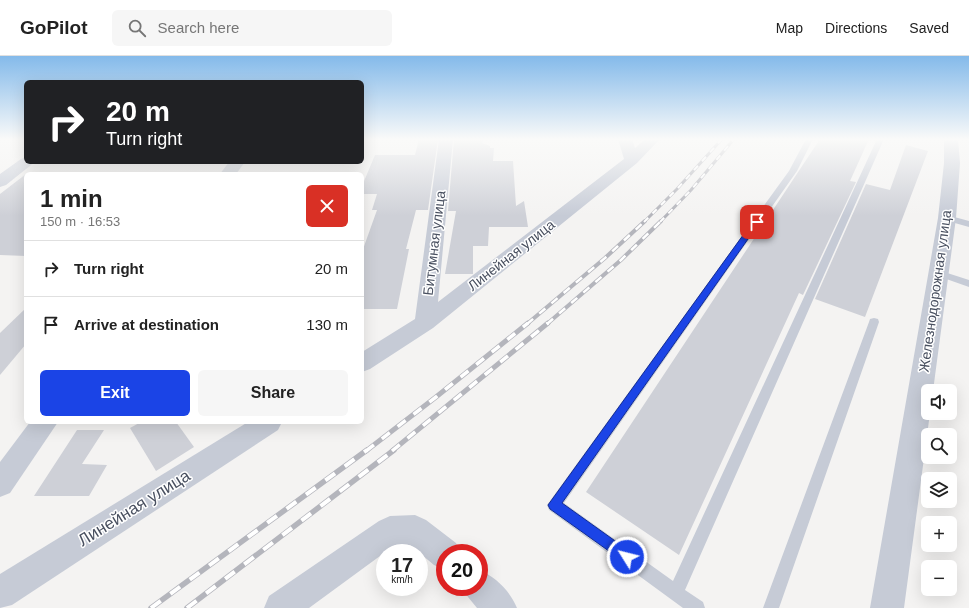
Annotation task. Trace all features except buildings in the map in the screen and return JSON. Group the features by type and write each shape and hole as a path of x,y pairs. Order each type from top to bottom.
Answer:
{"street":[{"path":"0,182 22,165"},
{"name":"Битумная улица","path":"425,323 443,165"},
{"name":"Линейная улица","path":"364,362 425,323 626,165"},
{"name":"Железнодорожная улица","path":"886,608 947,218 960,165"},
{"path":"0,484 44,424"},
{"name":"Линейная улица","path":"0,593 266,424"},
{"path":"281,608 390,531 415,530 436,547"},
{"path":"488,595 500,608"}],"lane":[{"path":"698,608 554,505 797,165"},
{"path":"676,592 869,165"},
{"path":"947,218 969,224"},
{"path":"938,273 969,284"},
{"path":"771,608 874,322"}],"railway":[{"path":"645,221 699,165"},
{"path":"660,222 691,190 712,165"},
{"path":"527,324 605,258 645,221"},
{"path":"547,324 621,260 660,222"},
{"path":"366,451 528,323"},
{"path":"392,451 548,323"},
{"path":"151,608 367,450"},
{"path":"187,608 394,450"}],"route":[{"path":"627,557 554,505 757,222"}]}
